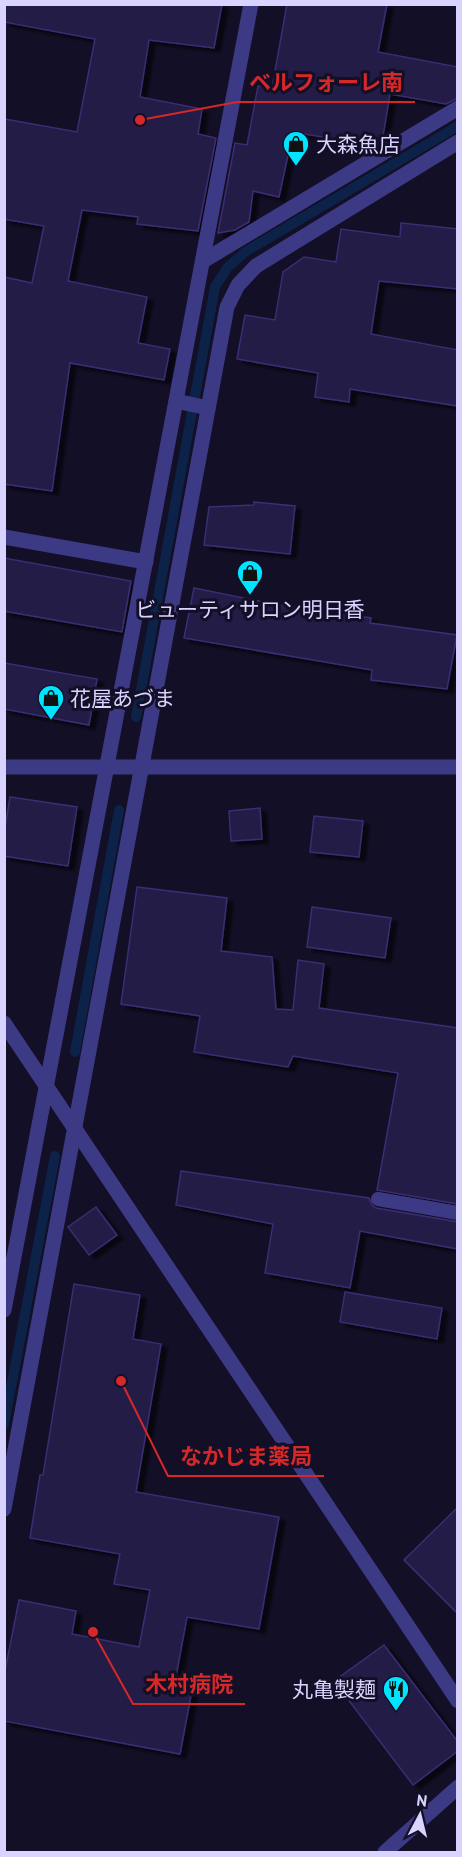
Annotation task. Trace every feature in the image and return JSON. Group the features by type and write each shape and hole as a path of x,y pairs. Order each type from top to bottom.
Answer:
{"street":[{"path":"4,1310 146,562 179,402 251,4"},
{"path":"203,261 458,108"},
{"path":"4,1509 142,768 205,407 227,307 238,285 256,266 458,142"},
{"path":"179,402 205,407"},
{"path":"4,537 146,562"},
{"path":"4,767 458,767"},
{"path":"4,1023 458,1701"},
{"path":"384,1852 458,1787"}],"lane":[{"path":"378,1199 458,1213"}],"building":[{"path":"4,4 222,4 214,48 149,40 140,97 202,109 198,134 216,138 198,231 137,224 138,217 82,210 68,281 147,297 138,343 170,349 164,380 70,363 52,491 4,484 4,277 32,283 44,226 4,219 4,119 77,132 95,39 4,22"},
{"path":"287,4 387,4 378,52 458,67 458,98 446,104 390,94 382,142 376,146 293,132 279,197 253,191 249,222 235,230 218,233 235,143 247,145 258,86 272,88"},
{"path":"401,223 458,229 458,289 379,281 371,334 458,350 458,406 350,389 349,402 315,397 318,373 237,359 245,315 275,320 283,272 304,257 336,262 341,229 400,237"},
{"path":"254,502 295,506 290,554 204,545 209,507 254,505"},
{"path":"4,558 131,581 122,632 4,611"},
{"path":"194,588 279,605 371,618 370,623 457,635 447,689 371,680 372,670 184,638"},
{"path":"4,663 97,679 89,725 4,709"},
{"path":"10,797 77,807 68,866 4,856 4,834"},
{"path":"260,808 262,839 231,841 229,811"},
{"path":"314,816 363,821 359,857 310,852"},
{"path":"137,887 227,898 221,951 272,957 276,1009 293,1010 298,960 324,964 319,1008 458,1028 458,1204 377,1190 398,1073 293,1056 288,1067 194,1052 200,1016 121,1004"},
{"path":"312,907 391,918 385,958 307,947"},
{"path":"181,1171 369,1198 376,1208 458,1222 458,1249 360,1231 350,1288 265,1273 273,1224 176,1205"},
{"path":"96,1207 117,1235 89,1255 68,1227"},
{"path":"74,1284 140,1295 133,1339 161,1344 136,1492 279,1517 259,1629 187,1617 174,1687 192,1690 180,1754 4,1721 4,1676 19,1600 76,1611 72,1634 139,1647 150,1590 114,1584 120,1554 30,1538 40,1475 43,1475"},
{"path":"345,1292 442,1308 437,1339 340,1322"},
{"path":"458,1507 458,1614 404,1560"},
{"name":"丸亀製麺","path":"384,1645 458,1742 458,1751 413,1785 334,1681"}],"waterway":[{"path":"136,717 215,287 227,268 245,252 458,126"},
{"path":"75,1052 119,810"},
{"path":"4,1424 55,1156"}],"place":[{"name":"ベルフォーレ南","path":"140,120"},
{"name":"大森魚店","path":"296,167"},
{"name":"ビューティサロン明日香","path":"250,596"},
{"name":"花屋あづま","path":"51,721"},
{"name":"なかじま薬局","path":"121,1381"},
{"name":"木村病院","path":"93,1632"},
{"name":"丸亀製麺","path":"396,1712"}]}
